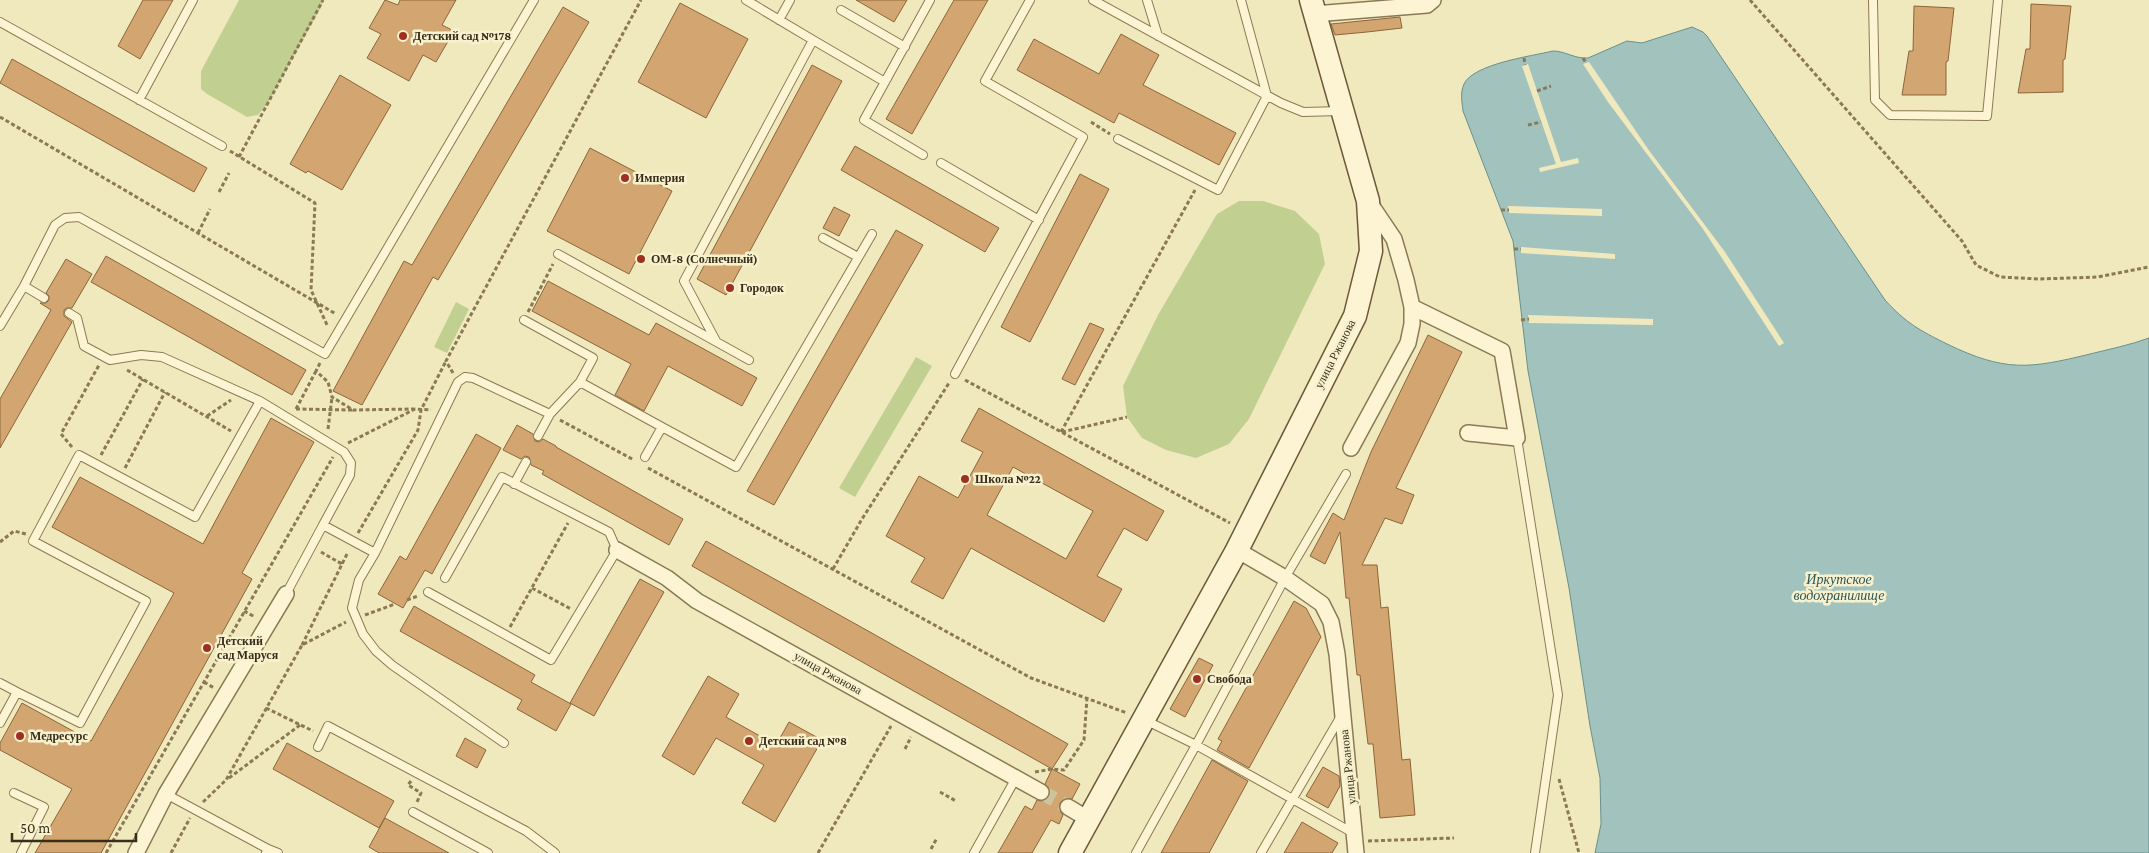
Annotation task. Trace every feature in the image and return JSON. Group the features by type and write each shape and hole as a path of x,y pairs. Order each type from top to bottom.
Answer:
{"street":[{"path":"1312,7 1427,5 1433,0"},
{"name":"улица Ржанова","path":"1070,853 1241,541 1355,316 1371,251 1368,201 1312,7"},
{"path":"1352,448 1408,343 1412,324 1412,307 1394,239 1368,201"},
{"path":"1412,307 1502,351 1517,438 1468,433"},
{"name":"улица Ржанова","path":"1241,541 1285,578 1322,604 1331,622 1337,654 1342,715 1362,837 1356,853"},
{"name":"улица Ржанова","path":"617,550 667,578 697,601 1041,792"},
{"path":"136,853 166,794 286,594"},
{"path":"1068,808 1088,819"}],"lane":[{"path":"139,100 193,0"},
{"path":"0,326 24,286 55,224 65,218 79,217 325,354 534,0"},
{"path":"746,0 885,82"},
{"path":"779,20 790,0"},
{"path":"923,155 864,120 930,0"},
{"path":"955,374 1083,137 985,81 1030,0"},
{"path":"1093,0 1266,96 1303,112 1343,111"},
{"path":"1147,0 1158,36"},
{"path":"1118,139 1218,190 1266,96 1241,0"},
{"path":"1874,0 1875,100 1890,115 1987,116 1998,0"},
{"path":"841,10 905,47"},
{"path":"0,22 222,146"},
{"path":"716,341 684,281 812,40"},
{"path":"941,163 1039,220"},
{"path":"580,382 736,467 872,234"},
{"path":"823,238 858,257"},
{"path":"558,254 749,360"},
{"path":"24,286 44,298"},
{"path":"69,313 78,318 84,346 103,357 110,360 141,355 162,357 260,401 344,452 351,463 350,475 286,594"},
{"path":"524,320 593,358 580,382 550,414 538,436"},
{"path":"504,743 392,665 376,651 363,634 352,608 359,580 375,553 458,382 465,378 473,378 550,414"},
{"path":"0,683 80,723 146,601 34,541 79,456 195,517 260,401"},
{"path":"644,457 662,428"},
{"path":"1517,438 1558,695 1534,853"},
{"path":"514,484 526,462"},
{"path":"1136,853 1285,578 1346,474"},
{"path":"428,592 550,660 617,550 609,532 502,477 445,578"},
{"path":"323,525 375,553"},
{"path":"0,723 17,692"},
{"path":"1261,853 1342,715"},
{"path":"1144,719 1196,745 1362,837"},
{"path":"318,747 328,726 526,831 555,853"},
{"path":"974,853 1016,778"},
{"path":"14,793 44,808 21,853"},
{"path":"166,794 267,851 278,853"},
{"path":"413,812 488,853"}],"path":[{"path":"239,157 323,0"},
{"path":"226,780 302,645 354,541 418,430 421,410 446,361 641,0"},
{"path":"1750,0 1962,241 1976,266 2000,277 2039,279 2098,277 2149,267"},
{"path":"1524,58 1525,65"},
{"path":"1583,58 1586,63"},
{"path":"1537,90 1551,86"},
{"path":"0,117 346,320"},
{"path":"1091,122 1118,139"},
{"path":"1528,125 1541,122"},
{"path":"222,146 315,203 311,290 334,339"},
{"path":"219,192 229,173"},
{"path":"1061,432 1200,181"},
{"path":"198,233 210,209"},
{"path":"1502,210 1509,210"},
{"path":"1514,249 1521,249"},
{"path":"524,320 558,254"},
{"path":"1521,320 1529,319"},
{"path":"296,409 325,354"},
{"path":"79,456 61,434 103,357 241,436"},
{"path":"446,361 458,382"},
{"path":"316,371 328,382 332,397 327,441"},
{"path":"833,569 862,519 955,374 1061,432 1241,541"},
{"path":"96,465 142,379"},
{"path":"120,477 165,392"},
{"path":"206,416 243,393"},
{"path":"332,397 353,410"},
{"path":"273,408 444,410"},
{"path":"106,853 338,448 415,409"},
{"path":"550,414 636,461"},
{"path":"1061,432 1126,417"},
{"path":"644,466 1031,678 1144,719"},
{"path":"505,635 573,514"},
{"path":"0,542 14,531 36,536"},
{"path":"311,547 342,564"},
{"path":"532,588 579,614"},
{"path":"302,645 356,618 396,604"},
{"path":"1016,778 1039,771 1064,770 1084,740 1087,698"},
{"path":"266,708 323,737"},
{"path":"818,853 898,712"},
{"path":"171,853 195,809 226,780 300,725"},
{"path":"905,749 911,737"},
{"path":"408,785 421,794"},
{"path":"940,792 956,801"},
{"path":"1362,837 1454,838"},
{"path":"930,849 937,838"}],"green space":[{"path":"239,0 322,0 322,5 268,103 258,115 247,117 201,89 201,71"},
{"path":"1239,201 1263,201 1295,211 1319,234 1325,264 1249,419 1229,444 1196,458 1166,450 1142,438 1127,417 1123,386 1158,315 1217,214"},
{"path":"456,302 469,309 447,353 434,347"},
{"path":"916,357 932,366 855,497 839,488"}],"water":[{"name":"Иркутское водохранилище","path":"1692,27 1707,36 1885,300 1913,325 1967,353 1985,359 2017,365 2050,363 2149,338 2149,853 1595,853 1601,824 1600,778 1569,588 1528,371 1513,241 1463,111 1462,91 1464,84 1479,71 1518,58 1553,51 1588,58 1627,41 1642,43"}],"pier":[{"path":"1589,62 1648,149 1725,252 1784,343 1779,346 1703,229 1608,102 1583,64"},
{"path":"1528,64 1561,162 1578,158 1579,163 1540,172 1539,168 1556,164 1522,66"},
{"path":"1508,206 1602,209 1602,216 1509,213"},
{"path":"1521,247 1615,254 1615,259 1521,253"},
{"path":"1528,315 1653,319 1653,325 1529,323"}],"building":[{"path":"143,0 173,0 140,59 118,46"},
{"name":"Детский сад №178","path":"385,0 398,5 400,0 456,0 442,25 454,31 436,62 423,55 409,81 367,58 381,34 369,28"},
{"path":"856,0 907,0 894,22"},
{"path":"954,0 988,0 912,134 886,119"},
{"path":"680,3 748,39 706,118 638,82"},
{"path":"2031,4 2071,6 2065,59 2063,60 2063,92 2018,93 2026,49 2030,49"},
{"path":"1914,6 1954,8 1948,61 1946,62 1946,95 1902,95 1909,51 1913,51"},
{"path":"563,7 589,22 438,280 433,277 362,405 333,391 404,261 412,265"},
{"path":"1400,17 1402,28 1367,32 1335,35 1331,24"},
{"path":"1121,34 1159,55 1143,85 1236,133 1219,165 1119,113 1114,123 1017,70 1034,39 1099,74"},
{"path":"12,59 207,168 194,192 0,83"},
{"path":"812,65 842,81 726,295 697,279"},
{"path":"340,75 391,105 342,190 308,171 306,173 290,164"},
{"path":"855,146 999,228 985,252 841,170"},
{"path":"590,148 672,191 629,274 547,231"},
{"path":"1080,174 1109,189 1030,342 1001,327"},
{"path":"834,207 850,215 839,236 823,228"},
{"path":"896,230 923,245 774,505 747,491"},
{"path":"106,256 306,370 292,395 91,282"},
{"path":"66,259 92,274 72,308 64,310 64,316 72,322 0,448 0,399 51,310 40,303 46,303 49,300 49,296 46,293"},
{"path":"548,281 649,335 656,323 757,378 742,406 668,366 644,411 615,395 631,364 532,311"},
{"path":"1090,323 1104,329 1075,385 1062,379"},
{"path":"1428,335 1462,352 1396,488 1414,495 1402,524 1385,518 1362,565 1377,565 1381,608 1388,607 1402,760 1410,759 1415,815 1380,818 1373,744 1368,744 1360,675 1357,675 1349,598 1346,598 1340,532 1325,564 1310,556 1333,513 1344,520 1371,452"},
{"path":"979,408 1164,511 1147,541 1124,528 1097,576 1122,589 1104,622 971,548 943,599 911,582 925,558 886,536 919,476 958,498 983,452 961,441","holes":["1013,467 1093,511 1066,559 987,515"]},
{"path":"271,418 314,442 242,573 252,579 101,853 35,853 72,789 0,750 0,743 22,703 91,741 174,593 52,527 80,477 203,544"},
{"path":"517,425 533,434 535,441 539,442 543,439 683,519 669,545 542,474 544,471 531,465 529,457 525,456 521,459 503,450"},
{"path":"476,434 501,448 432,574 425,570 403,608 378,594 400,556 406,560"},
{"path":"706,541 1068,744 1052,769 692,566"},
{"path":"640,579 664,592 594,716 570,703"},
{"path":"1294,601 1306,608 1321,637 1249,768 1217,750 1222,741 1218,739"},
{"path":"414,606 535,675 531,682 571,704 556,731 517,709 522,700 400,631"},
{"path":"1199,658 1213,665 1185,717 1170,709"},
{"path":"708,676 739,694 726,717 776,745 789,722 822,740 775,822 742,803 764,765 716,738 694,775 662,756"},
{"path":"465,738 486,750 477,768 456,756"},
{"path":"287,743 394,801 379,828 273,769"},
{"path":"1212,760 1248,781 1209,853 1161,853"},
{"path":"1323,767 1339,776 1340,786 1328,808 1306,796"},
{"path":"1052,769 1080,784 1072,799 1064,799 1060,803 1060,811 1063,815 1059,824 1051,820 1032,853 998,853 1025,806 1032,810 1037,800 1042,801 1049,797 1050,791 1045,784"},
{"path":"385,818 449,853 379,853 369,847"},
{"path":"1302,822 1338,843 1332,853 1284,853"}],"tunnel":[{"path":"1041,792 1068,807"}],"place":[{"name":"Детский сад №178","path":"403,36"},
{"name":"Империя","path":"625,178"},
{"name":"ОМ-8 (Солнечный)","path":"641,259"},
{"name":"Городок","path":"730,288"},
{"name":"Школа №22","path":"965,479"},
{"name":"Детский сад Маруся","path":"207,648"},
{"name":"Свобода","path":"1197,679"},
{"name":"Медресурс","path":"20,736"},
{"name":"Детский сад №8","path":"749,741"}]}
